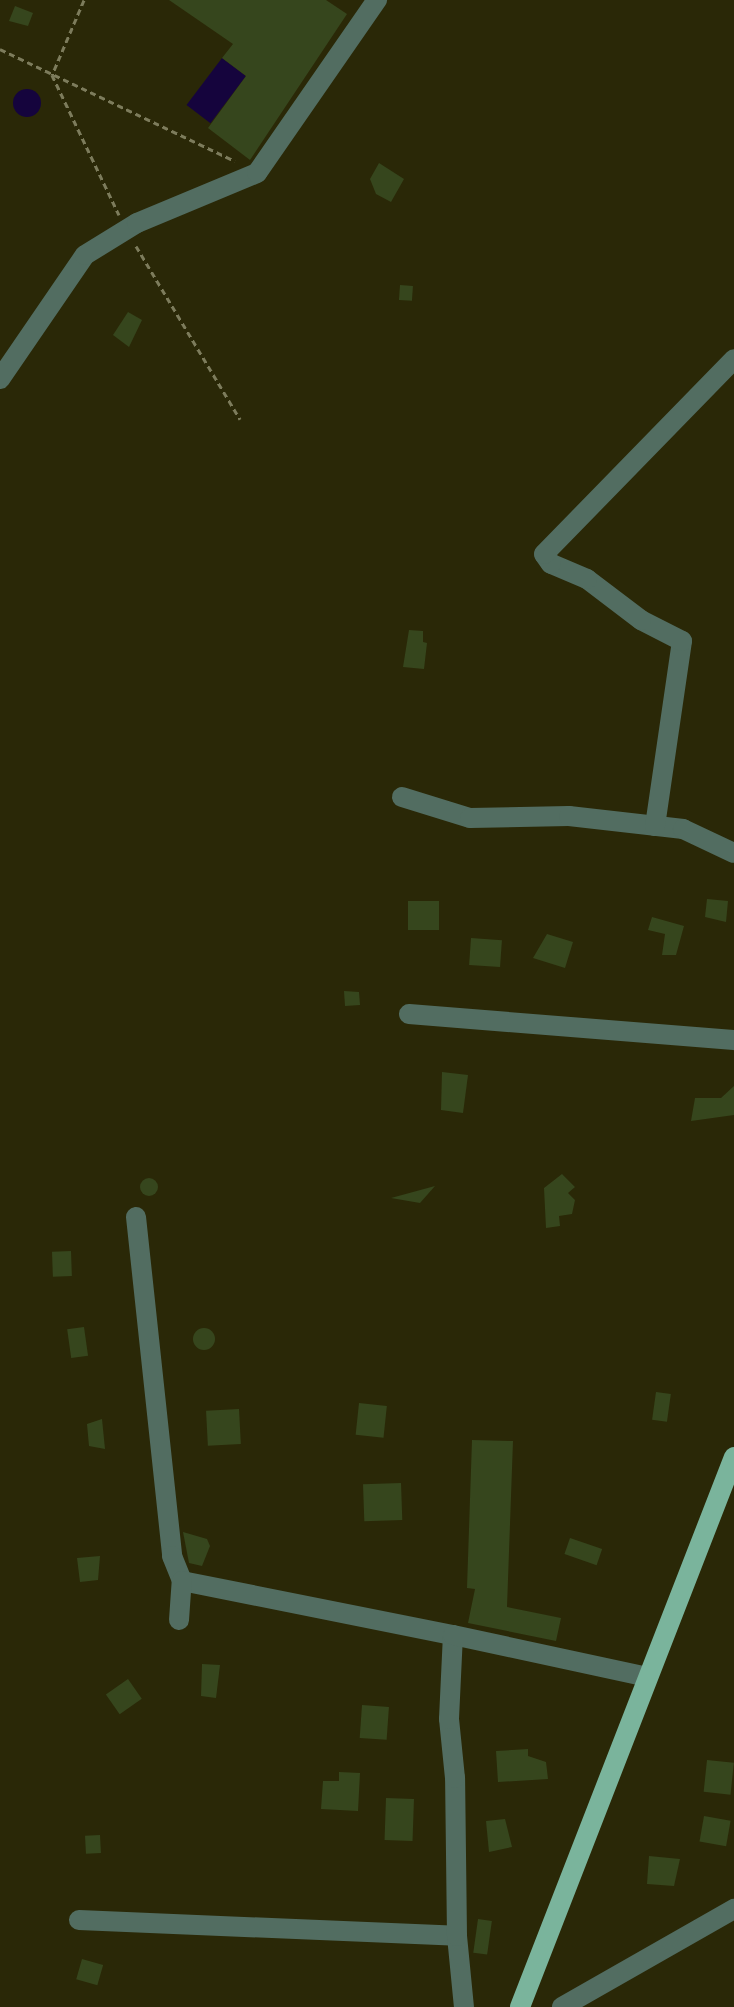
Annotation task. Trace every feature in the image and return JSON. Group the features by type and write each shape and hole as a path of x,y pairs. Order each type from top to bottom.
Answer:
{"main road":[{"path":"520,2007 734,1457"}],"street":[{"path":"0,379 85,255 126,230 257,173 377,0"},
{"path":"655,826 682,641 641,620 587,579 551,564 544,554 734,359"},
{"path":"402,797 470,818 569,816 692,832 734,853"},
{"path":"409,1014 734,1040"},
{"path":"136,1217 172,1556 182,1581 179,1620"},
{"path":"182,1581 647,1677"},
{"path":"453,1635 449,1719 455,1778 457,1936 464,2007"},
{"path":"562,2007 582,2002 659,1948 734,1909"},
{"path":"79,1920 457,1936"}],"path":[{"path":"84,0 52,75 126,230 240,419"},
{"path":"0,49 257,173"}],"shaded area":[{"path":"222,58 246,76 210,123 186,105"},
{"path":"27,89 37,93 41,103 37,113 27,117 17,113 13,103 17,93"}],"building":[{"path":"169,0 326,0 347,14 250,160 208,128 246,76 222,58 233,44"},
{"path":"15,6 33,13 28,26 9,21"},
{"path":"379,163 404,179 391,202 376,194 370,179"},
{"path":"400,285 413,286 412,301 399,300"},
{"path":"128,312 142,320 129,347 113,335"},
{"path":"409,630 423,631 423,642 427,643 424,669 403,667"},
{"path":"707,899 728,901 726,922 705,917"},
{"path":"408,901 439,901 439,930 408,930"},
{"path":"652,917 684,926 676,955 662,955 665,934 648,930"},
{"path":"547,934 573,942 565,968 533,958"},
{"path":"471,938 502,940 500,967 469,965"},
{"path":"344,991 359,992 360,1005 345,1006"},
{"path":"442,1072 468,1075 463,1113 441,1110"},
{"path":"734,1086 734,1115 691,1121 695,1098 721,1098"},
{"path":"562,1174 575,1187 568,1193 575,1200 572,1214 559,1216 560,1226 546,1228 544,1188"},
{"path":"149,1178 158,1187 149,1196 140,1187"},
{"path":"435,1186 420,1203 391,1198"},
{"path":"71,1251 72,1276 53,1277 52,1252"},
{"path":"84,1327 88,1356 71,1358 67,1329"},
{"path":"204,1328 212,1331 215,1339 212,1347 204,1350 196,1347 193,1339 196,1331"},
{"path":"656,1392 671,1394 667,1422 652,1420"},
{"path":"359,1403 387,1406 384,1438 356,1435"},
{"path":"239,1409 241,1444 208,1446 206,1411"},
{"path":"102,1419 105,1449 89,1446 87,1424"},
{"path":"472,1440 513,1441 507,1607 561,1618 556,1641 468,1623 475,1589 467,1588"},
{"path":"401,1483 402,1520 364,1521 363,1484"},
{"path":"183,1532 207,1539 210,1546 202,1566 189,1563"},
{"path":"570,1538 602,1549 597,1565 564,1554"},
{"path":"100,1556 98,1580 80,1582 77,1558"},
{"path":"202,1664 220,1665 216,1698 201,1696"},
{"path":"128,1679 142,1699 120,1714 106,1694"},
{"path":"362,1705 389,1707 387,1740 360,1738"},
{"path":"528,1749 528,1756 546,1762 548,1779 498,1782 496,1751"},
{"path":"707,1760 734,1763 731,1795 704,1792"},
{"path":"339,1772 360,1773 358,1811 321,1809 323,1781 339,1781"},
{"path":"386,1798 414,1799 413,1841 385,1840"},
{"path":"704,1816 731,1821 726,1846 699,1842"},
{"path":"505,1819 512,1847 489,1852 486,1821"},
{"path":"100,1835 101,1853 86,1854 85,1836"},
{"path":"649,1856 680,1859 674,1886 647,1884"},
{"path":"478,1919 492,1921 487,1955 473,1953"},
{"path":"82,1959 103,1965 97,1985 76,1979"}]}
